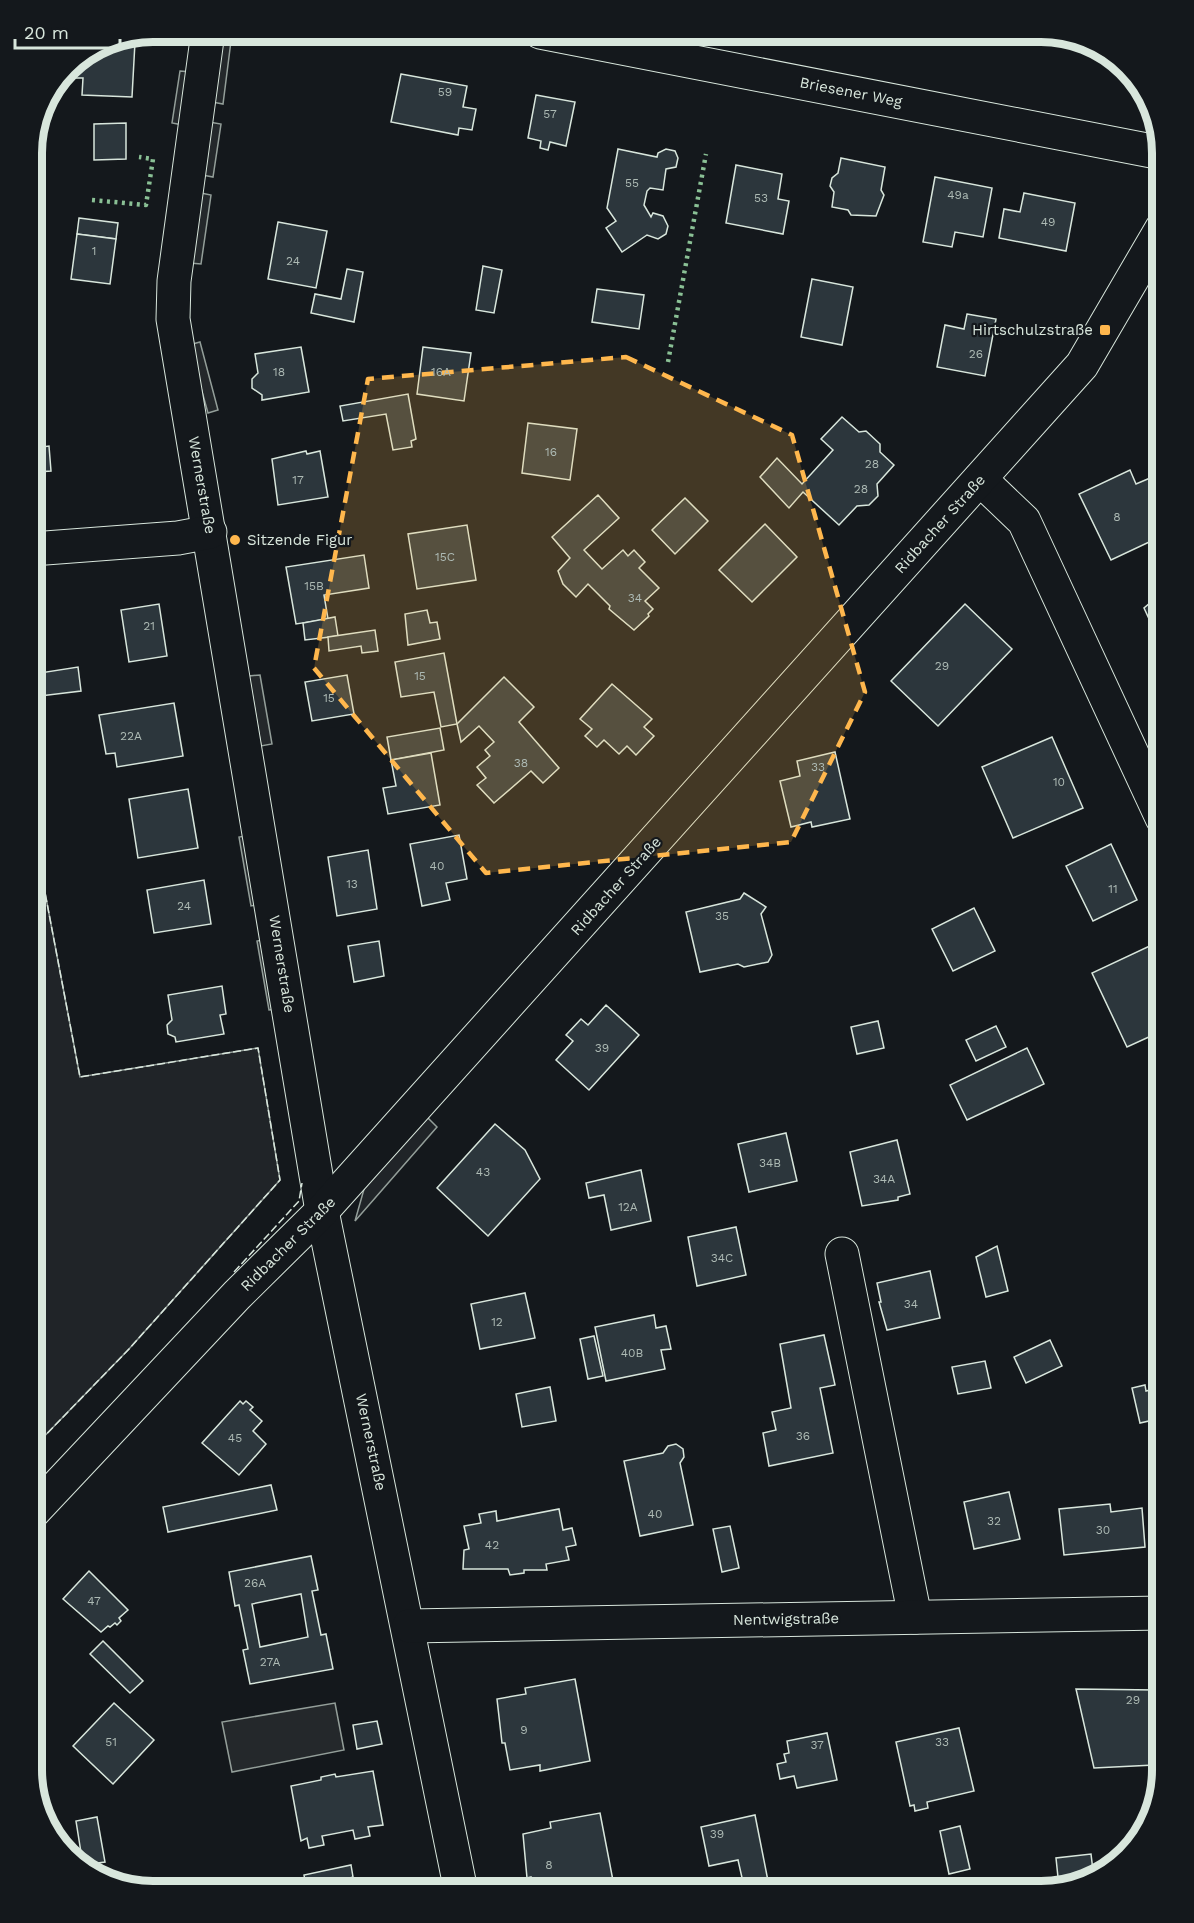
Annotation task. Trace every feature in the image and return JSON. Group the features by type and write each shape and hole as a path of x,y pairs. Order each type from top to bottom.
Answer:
{"street":[{"name":"Wernerstraße","path":"207,42 174,281 173,319 322,1211 409,1626 459,1881"},
{"name":"Briesener Weg","path":"591,42 1152,151"},
{"name":"Ridbacher Straße","path":"42,1502 237,1295 322,1211 1082,365 1152,245"},
{"path":"980,479 1024,521 1152,796"},
{"path":"42,548 177,538 210,532"},
{"path":"842,1254 915,1617"},
{"name":"Nentwigstraße","path":"409,1626 1152,1613"}],"highlighted area":[{"path":"626,357 792,435 865,692 791,842 486,873 314,668 368,379"}],"shaded area":[{"path":"219,42 231,42 223,104 212,102"},
{"path":"180,71 191,72 183,125 172,123"},
{"path":"209,122 221,124 213,177 202,175"},
{"path":"201,193 211,195 201,264 190,263"},
{"path":"200,342 218,410 208,413 189,345"},
{"path":"260,675 272,744 261,746 249,676"},
{"path":"251,835 262,904 251,906 239,837"},
{"path":"42,877 80,1077 258,1048 280,1180 129,1349 42,1439"},
{"path":"268,939 279,1009 269,1010 257,941"},
{"path":"425,1115 437,1127 355,1221 366,1182"},
{"path":"335,1703 344,1750 232,1772 222,1722"}],"building":[{"path":"135,44 132,97 82,95 83,78 72,78 97,57 111,50"},
{"path":"401,74 467,86 463,107 476,109 472,130 459,128 458,135 391,122"},
{"path":"536,95 575,102 566,146 550,142 548,150 540,148 541,141 528,138"},
{"path":"126,123 126,159 94,160 94,124"},
{"path":"618,149 657,157 658,153 666,149 675,151 678,158 676,167 666,169 663,190 650,188 647,191 644,205 651,217 653,213 663,216 668,226 666,234 658,239 647,235 622,252 606,228 616,221 607,208"},
{"path":"841,158 885,167 881,190 884,195 876,216 851,215 848,210 832,207 834,192 830,186 832,178 838,173"},
{"path":"736,165 782,174 778,199 789,201 783,234 726,223"},
{"path":"935,177 992,188 983,237 955,232 952,247 923,242"},
{"path":"1024,193 1075,203 1066,251 999,238 1004,209 1020,212"},
{"path":"79,218 118,223 116,239 77,234"},
{"path":"278,222 327,231 316,288 268,279"},
{"path":"77,234 116,239 110,284 71,279"},
{"path":"483,266 502,270 494,313 476,310"},
{"path":"347,269 363,272 354,322 311,313 315,294 341,299"},
{"path":"812,279 853,287 842,345 801,337"},
{"path":"597,289 644,295 639,329 592,322"},
{"path":"967,314 996,319 985,376 937,367 945,325 964,329"},
{"path":"301,347 309,392 262,400 262,395 252,388 252,379 258,373 255,354"},
{"path":"423,347 471,353 464,401 417,394"},
{"path":"408,394 416,439 411,441 412,447 393,450 386,414 343,421 340,406"},
{"path":"842,417 859,432 866,431 880,444 880,452 894,465 877,484 878,496 869,505 857,506 839,525 803,492 789,508 760,477 777,458 802,484 833,450 821,439"},
{"path":"528,423 577,429 570,480 522,473"},
{"path":"49,446 51,471 42,472 42,447"},
{"path":"306,451 307,454 320,451 328,497 278,505 272,459"},
{"path":"1130,470 1136,484 1150,478 1152,483 1152,541 1111,560 1079,494"},
{"path":"598,495 619,518 584,550 602,569 623,550 628,556 634,550 645,562 639,568 659,588 645,601 653,609 648,614 649,616 634,630 609,609 610,606 588,584 576,597 563,584 558,571 570,558 552,537"},
{"path":"685,498 708,521 675,554 652,530"},
{"path":"765,524 797,557 752,602 719,570"},
{"path":"467,525 476,580 417,589 408,534"},
{"path":"364,555 369,588 324,595 328,619 296,624 286,567"},
{"path":"1152,601 1152,625 1144,608"},
{"path":"159,604 167,656 129,662 121,610"},
{"path":"965,604 1012,649 938,726 891,681"},
{"path":"427,610 430,623 437,622 440,639 408,645 405,614"},
{"path":"335,617 338,636 305,640 303,623"},
{"path":"375,630 378,651 362,653 361,646 329,651 328,637"},
{"path":"444,653 457,724 441,727 434,692 401,697 395,662"},
{"path":"78,667 81,691 42,696 42,673"},
{"path":"347,675 354,714 312,721 305,682"},
{"path":"504,677 534,707 519,722 559,768 543,783 531,771 494,803 477,785 486,778 477,767 490,756 485,750 494,742 479,726 461,742 457,724"},
{"path":"612,684 652,719 644,727 654,736 636,755 627,746 619,754 604,740 597,747 585,736 592,729 580,719"},
{"path":"174,703 183,756 117,767 115,753 106,754 99,715"},
{"path":"440,728 444,750 391,760 387,737"},
{"path":"1052,737 1083,808 1013,838 982,767"},
{"path":"835,752 850,819 812,827 811,822 791,827 780,781 800,776 797,761"},
{"path":"431,753 440,805 388,814 383,788 396,786 391,760"},
{"path":"188,789 198,848 138,858 129,799"},
{"path":"459,835 467,879 446,883 450,900 422,906 410,844"},
{"path":"1111,844 1137,900 1093,921 1066,866"},
{"path":"368,850 377,909 337,916 328,857"},
{"path":"204,880 211,924 154,933 147,890"},
{"path":"744,893 766,907 761,914 772,955 768,962 744,967 738,964 700,972 686,912 740,899"},
{"path":"974,908 995,951 953,971 932,929"},
{"path":"379,941 384,976 354,982 348,946"},
{"path":"1152,945 1152,1036 1127,1047 1092,973"},
{"path":"222,986 226,1014 220,1015 224,1034 176,1042 175,1037 168,1034 167,1025 172,1020 168,995"},
{"path":"606,1005 639,1035 589,1090 556,1060 573,1041 566,1035 581,1019 588,1025"},
{"path":"878,1021 884,1048 857,1054 851,1027"},
{"path":"996,1026 1006,1047 976,1061 966,1040"},
{"path":"1027,1048 1044,1084 967,1120 950,1085"},
{"path":"495,1124 525,1150 540,1179 488,1236 437,1188"},
{"path":"786,1133 797,1181 749,1192 738,1144"},
{"path":"897,1140 910,1194 898,1197 898,1200 862,1206 850,1152"},
{"path":"641,1170 651,1221 611,1230 604,1195 589,1198 586,1183"},
{"path":"736,1227 746,1275 697,1286 688,1237"},
{"path":"997,1246 1008,1291 986,1297 976,1257"},
{"path":"930,1271 940,1318 887,1330 879,1302 881,1302 877,1283"},
{"path":"525,1293 535,1338 480,1349 471,1304"},
{"path":"654,1315 656,1328 666,1326 671,1349 661,1350 665,1369 606,1381 595,1327"},
{"path":"824,1335 835,1385 820,1388 833,1453 769,1466 763,1433 776,1430 772,1412 791,1408 780,1344"},
{"path":"594,1336 603,1376 588,1379 580,1339"},
{"path":"1050,1340 1062,1366 1026,1383 1014,1357"},
{"path":"985,1361 991,1388 958,1394 952,1367"},
{"path":"1145,1385 1146,1391 1152,1390 1152,1436 1149,1421 1140,1423 1132,1388"},
{"path":"550,1387 556,1421 522,1427 516,1394"},
{"path":"240,1401 243,1404 246,1401 253,1407 250,1410 262,1421 253,1431 266,1444 239,1475 202,1443"},
{"path":"676,1444 683,1449 684,1457 680,1463 693,1525 640,1536 624,1461 663,1453 668,1446"},
{"path":"271,1485 277,1510 168,1532 163,1507"},
{"path":"1009,1492 1020,1539 974,1549 964,1502"},
{"path":"1110,1504 1111,1512 1142,1508 1145,1547 1064,1555 1059,1509"},
{"path":"559,1509 563,1530 572,1528 576,1545 566,1547 569,1560 546,1564 547,1570 524,1570 524,1573 510,1575 508,1569 463,1569 464,1550 469,1549 464,1526 481,1523 479,1514 496,1511 497,1521"},
{"path":"730,1526 739,1568 722,1572 713,1529"},
{"path":"311,1556 318,1590 312,1591 321,1635 326,1634 333,1669 250,1684 243,1650 248,1649 239,1605 235,1606 229,1572","holes":["301,1594 308,1637 260,1647 252,1604"]},
{"path":"89,1571 128,1610 119,1618 121,1621 117,1625 115,1623 108,1626 101,1632 63,1599"},
{"path":"103,1641 143,1681 130,1693 90,1654"},
{"path":"575,1679 590,1761 540,1771 540,1765 510,1770 505,1743 502,1743 497,1699 526,1694 525,1688"},
{"path":"1076,1689 1152,1690 1152,1765 1094,1768"},
{"path":"114,1703 154,1740 113,1784 73,1746"},
{"path":"377,1721 382,1744 357,1749 353,1725"},
{"path":"959,1728 974,1791 927,1802 928,1808 915,1811 914,1805 910,1806 896,1742"},
{"path":"827,1733 837,1780 797,1788 794,1776 780,1779 777,1764 786,1762 784,1754 789,1753 787,1741"},
{"path":"373,1771 383,1825 368,1827 370,1836 355,1839 353,1830 322,1836 324,1845 309,1848 307,1838 301,1841 291,1786 321,1780 321,1777 335,1774 336,1777"},
{"path":"600,1813 613,1881 532,1881 531,1877 527,1878 523,1834 551,1828 550,1822"},
{"path":"755,1815 768,1881 743,1881 738,1860 709,1866 701,1827"},
{"path":"97,1817 105,1862 94,1864 81,1854 76,1821"},
{"path":"960,1826 970,1869 949,1874 940,1831"},
{"path":"1091,1854 1093,1868 1058,1879 1056,1858"},
{"path":"351,1865 353,1877 347,1879 348,1881 305,1881 304,1875"}],"hedge":[{"path":"668,362 706,154"},
{"path":"92,200 146,205 153,159 139,157"}],"fence":[{"path":"42,877 80,1077 258,1048 280,1180 129,1349 42,1439"},
{"path":"234,1272 299,1201 302,1183"}],"place":[{"name":"Hirtschulzstraße","path":"1105,330"},
{"name":"Sitzende Figur","path":"235,540"}]}
